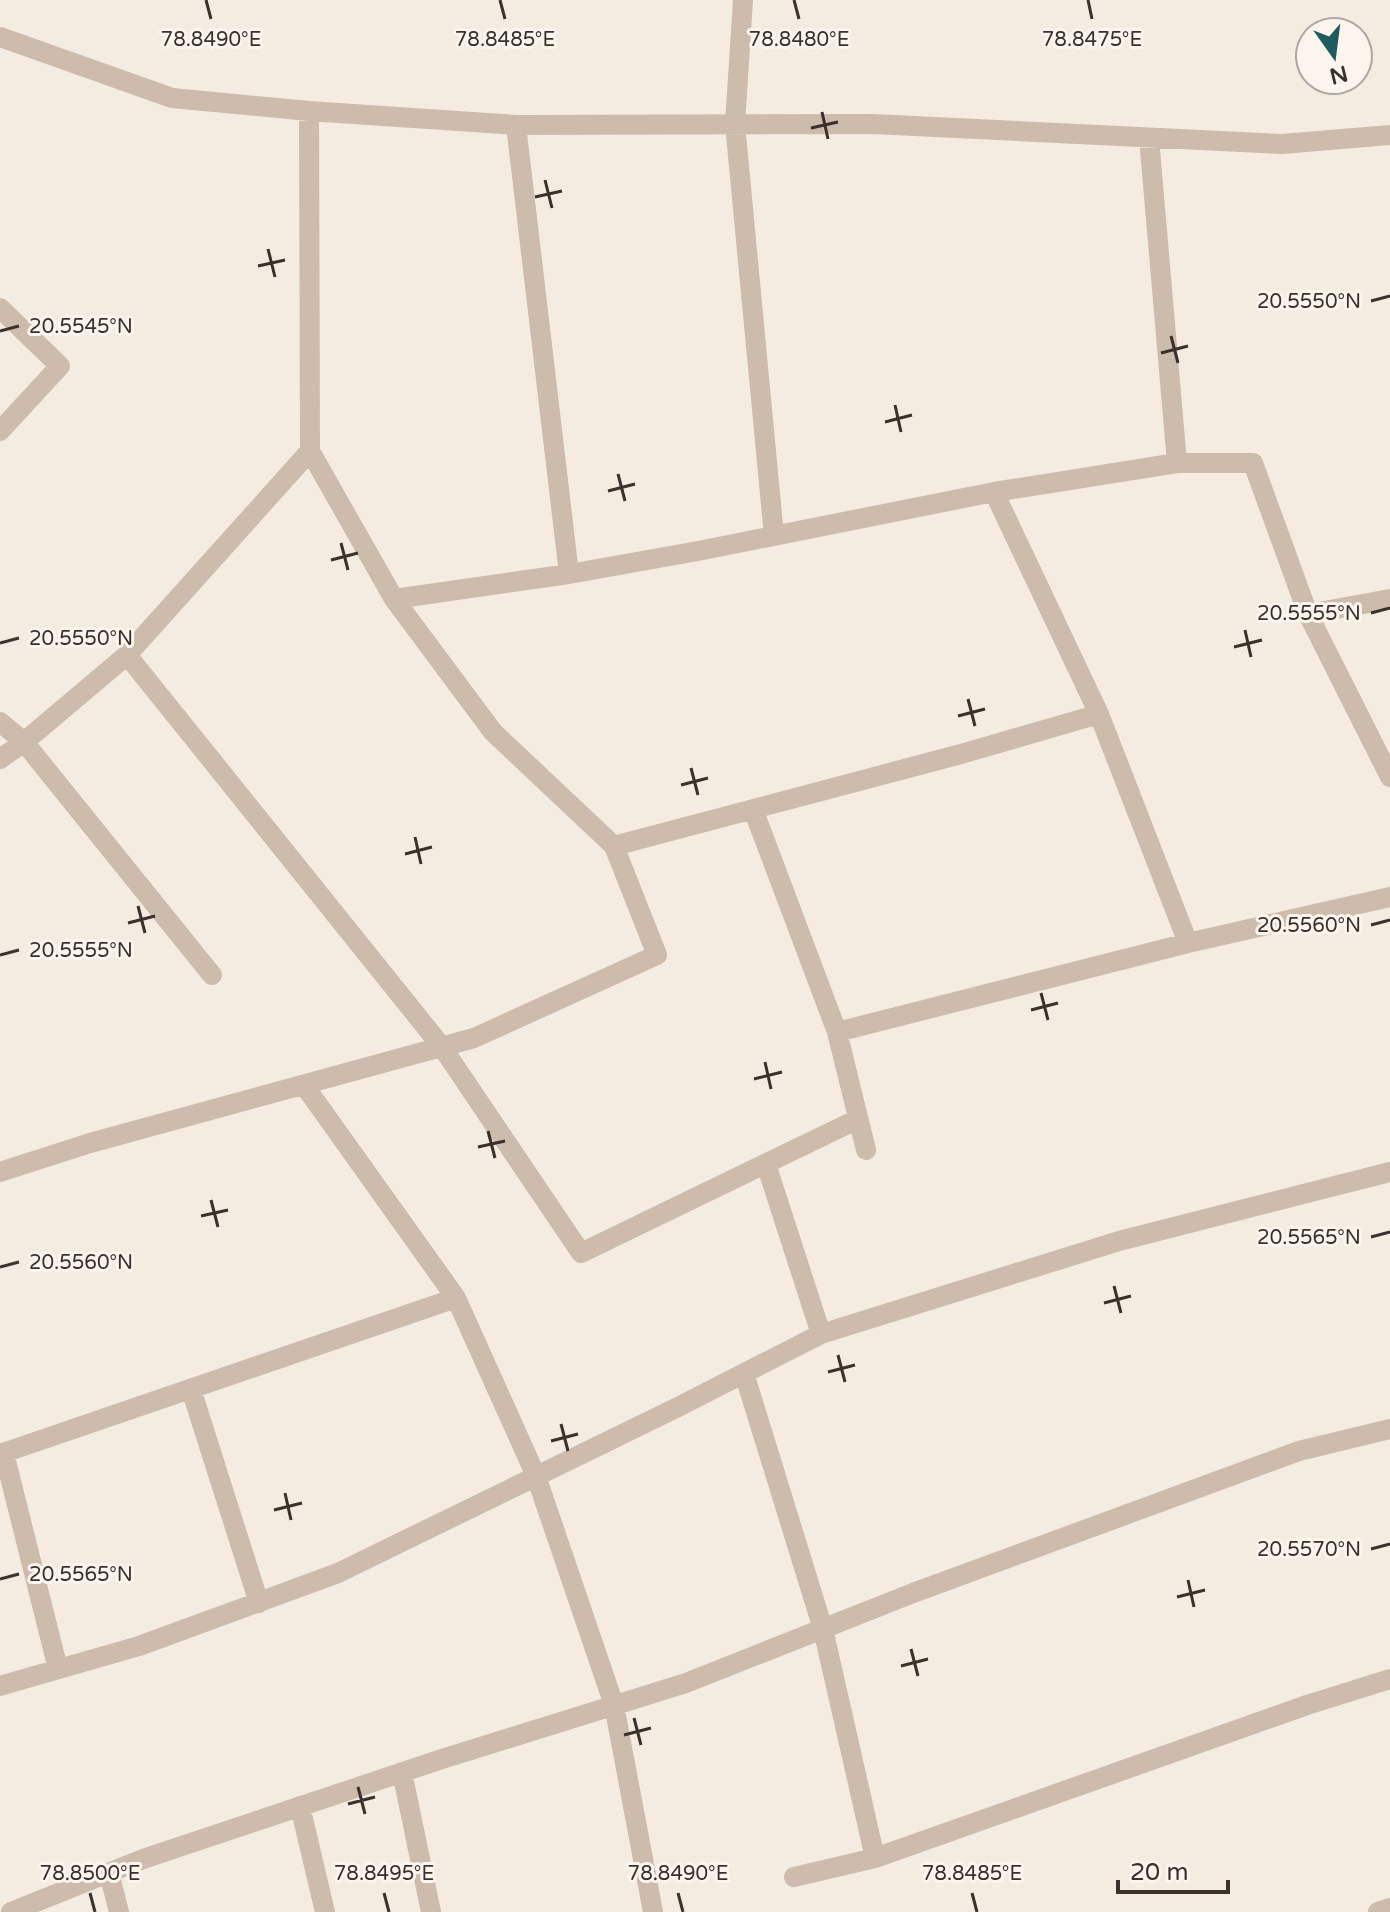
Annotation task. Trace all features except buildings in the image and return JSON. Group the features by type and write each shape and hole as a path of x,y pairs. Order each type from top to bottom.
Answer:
{"street":[{"path":"743,0 735,124 774,536"},
{"path":"0,37 172,98 309,111 516,125 873,124 1282,144 1390,135"},
{"path":"0,1172 90,1143 474,1038 657,955 614,846 493,732 394,599 310,451 309,111"},
{"path":"516,125 569,574"},
{"path":"1149,138 1177,463"},
{"path":"0,308 60,366 0,431"},
{"path":"0,759 127,655 310,451"},
{"path":"394,599 569,574 994,492 1177,463 1253,463 1308,614 1390,777"},
{"path":"994,492 1099,714 1188,943"},
{"path":"1308,614 1390,599"},
{"path":"127,655 442,1047 581,1253 858,1119"},
{"path":"614,846 1099,714"},
{"path":"0,722 24,742 212,975"},
{"path":"753,809 837,1032 866,1150"},
{"path":"837,1032 1188,943 1390,897"},
{"path":"304,1085 456,1298 536,1476 614,1705 653,1912"},
{"path":"766,1164 821,1334"},
{"path":"0,1686 139,1646 338,1573 821,1334 1119,1241 1390,1172"},
{"path":"58,1669 2,1453 456,1298"},
{"path":"744,1373 823,1629 875,1858"},
{"path":"191,1389 259,1603"},
{"path":"11,1912 143,1859 402,1772 686,1683 913,1593 1299,1451 1390,1429"},
{"path":"794,1877 875,1858 1292,1710 1390,1679"},
{"path":"402,1772 431,1912"},
{"path":"300,1806 325,1912"},
{"path":"109,1873 119,1912"},
{"path":"1378,1912 1390,1908"}]}
